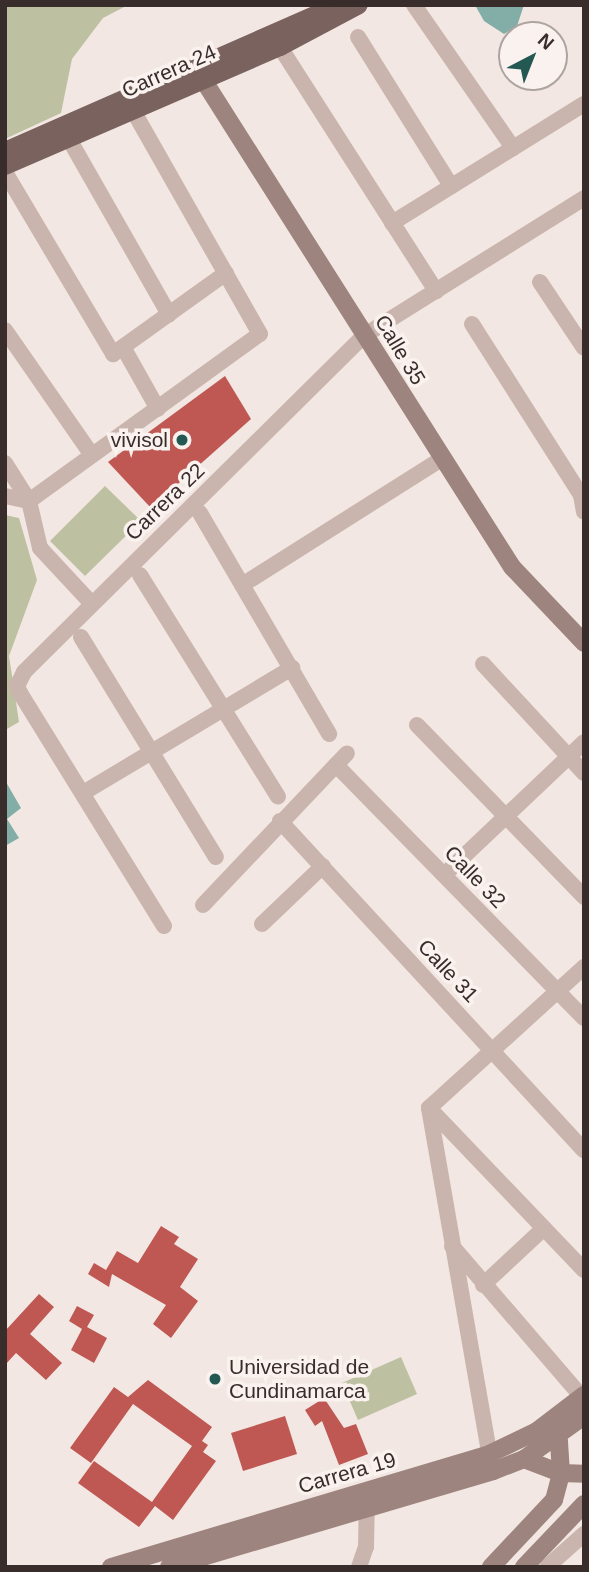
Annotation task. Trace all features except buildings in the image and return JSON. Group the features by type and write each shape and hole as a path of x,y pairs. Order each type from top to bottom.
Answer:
{"main road":[{"name":"Carrera 24","path":"5,151 200,74 280,47 353,8"},
{"name":"Carrera 24","path":"5,166 134,112 200,74 327,9 353,8"}],"street":[{"path":"414,5 513,148"},
{"path":"358,37 451,186"},
{"path":"280,47 436,291"},
{"name":"Calle 35","path":"200,74 365,335 440,460 512,566 584,643"},
{"path":"392,223 584,104"},
{"path":"5,496 30,501 260,334 134,112"},
{"path":"69,139 169,314"},
{"path":"5,172 118,351 158,409"},
{"name":"Carrera 22","path":"164,926 17,686 92,604 365,335 584,198"},
{"path":"118,351 226,273"},
{"path":"540,282 584,348"},
{"path":"472,324 581,495 583,511"},
{"path":"5,330 92,455"},
{"path":"242,585 440,460"},
{"path":"5,463 30,501 40,548 92,604"},
{"path":"200,513 329,734"},
{"path":"140,575 219,709 278,797"},
{"path":"81,637 216,857"},
{"path":"483,664 584,774"},
{"path":"83,793 219,709 292,668"},
{"path":"417,725 584,897"},
{"path":"444,875 584,742"},
{"name":"Calle 32","path":"280,821 341,759 444,875 584,1018"},
{"path":"202,905 280,821"},
{"name":"Calle 31","path":"280,821 584,1150"},
{"path":"262,924 323,866"},
{"path":"429,1108 584,967"},
{"path":"429,1108 584,1270"},
{"path":"429,1108 493,1471"},
{"path":"483,1286 544,1228"},
{"path":"451,1244 483,1286 583,1396"},
{"name":"Carrera 19","path":"169,1567 368,1500 489,1454 557,1416 583,1396"},
{"path":"491,1567 547,1511 561,1474 557,1416"},
{"name":"Carrera 19","path":"111,1567 368,1500 493,1471 524,1459 584,1416"},
{"path":"524,1459 561,1474 584,1474"},
{"path":"359,1567 368,1500"},
{"path":"524,1567 584,1504"},
{"path":"547,1567 584,1534"}],"green space":[{"path":"5,5 128,5 103,18 72,59 61,113 5,139"},
{"path":"105,486 141,521 85,576 50,541"},
{"path":"5,515 19,518 37,580 9,656 19,722 5,730"},
{"path":"401,1357 417,1394 358,1420 342,1383"}],"water":[{"path":"475,5 524,5 519,21 498,21 498,30 484,21"},
{"path":"6,782 21,808 7,819 19,838 5,846"}],"place":[{"name":"vivisol","path":"182,440"},
{"name":"Universidad de Cundinamarca","path":"215,1379"}]}
